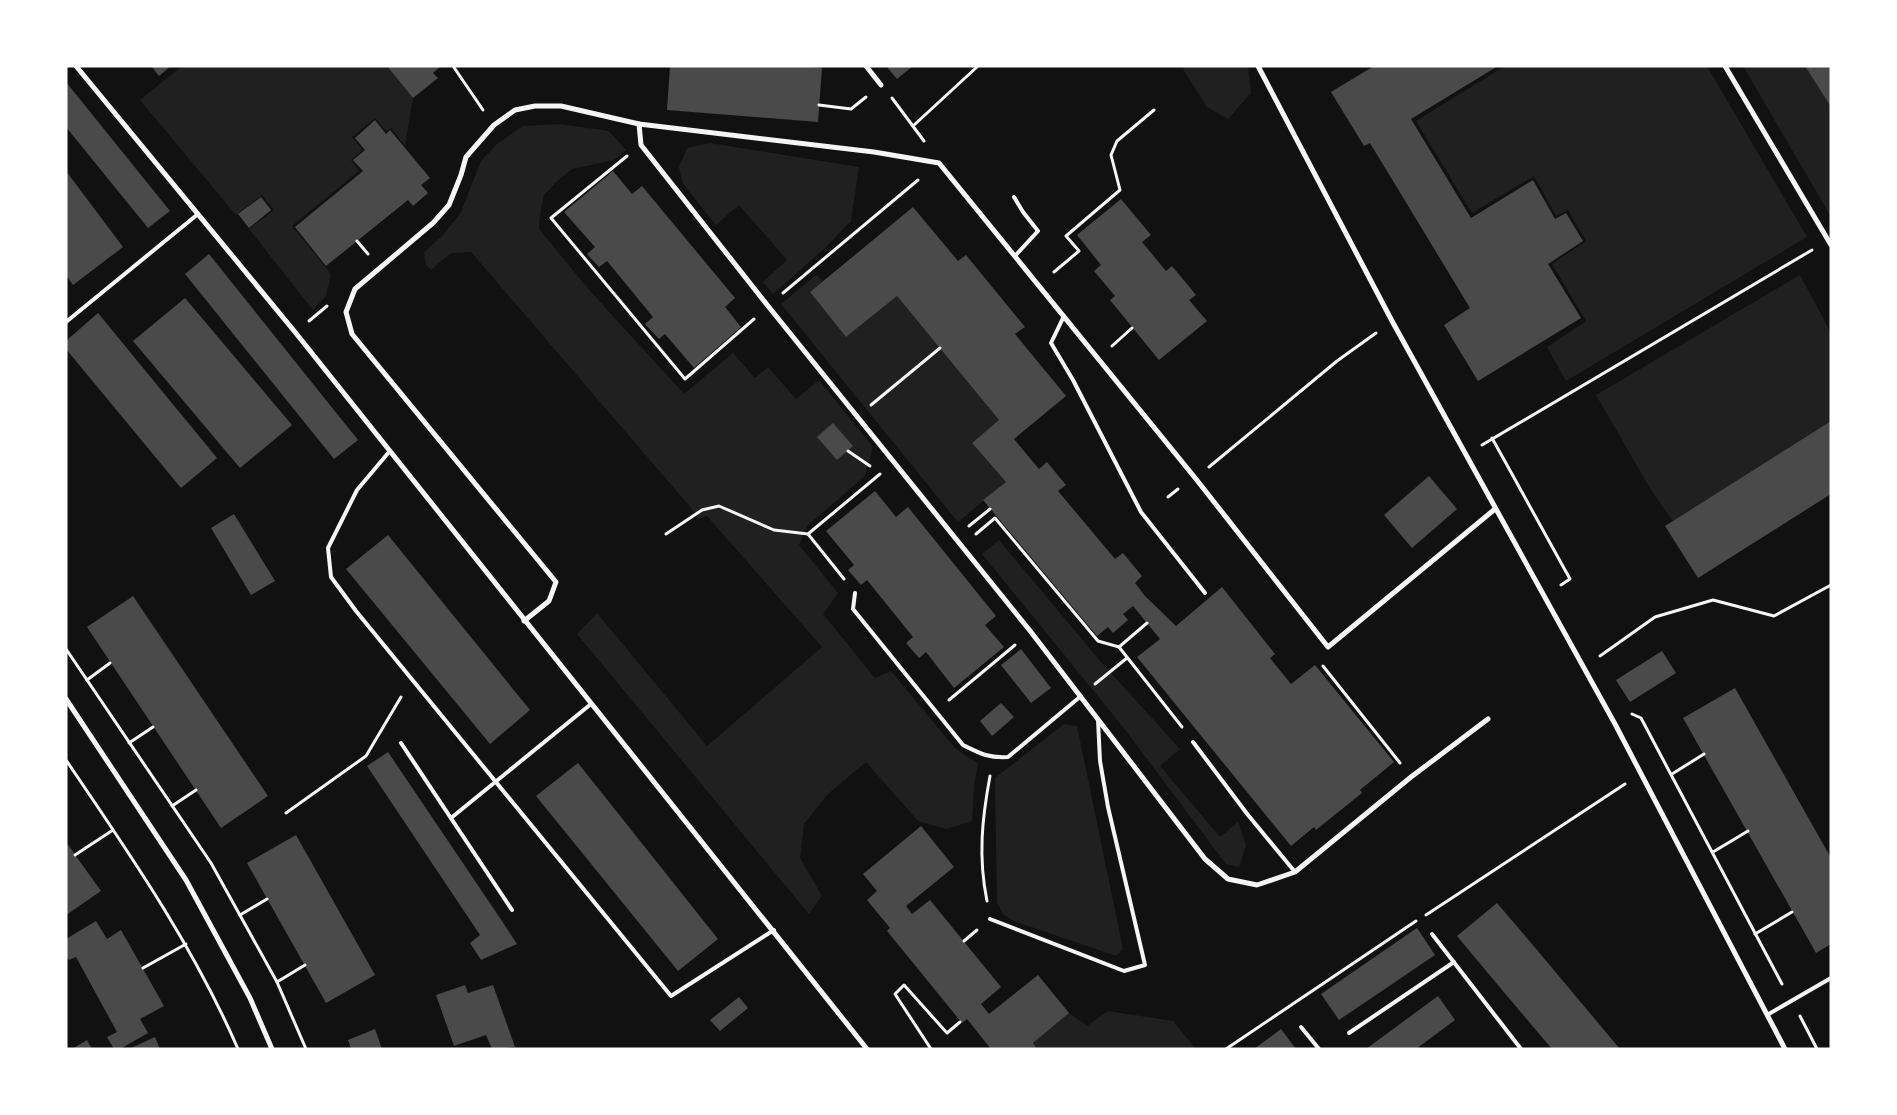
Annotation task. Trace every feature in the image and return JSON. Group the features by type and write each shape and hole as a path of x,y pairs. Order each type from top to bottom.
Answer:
{"street":[{"path":"76,66 295,332 524,621 774,930 867,1049"},
{"path":"866,66 881,85"},
{"path":"1258,66 1392,321 1584,668 1785,1049"},
{"path":"1725,66 1829,243"},
{"path":"524,621 549,601 556,582 352,334 346,312 355,290 434,223 448,205 461,175 466,157 494,125 515,110 535,106 561,106 639,124 874,152 940,163 1196,479 1328,647 1495,509"},
{"path":"639,124 641,146 1031,632 1205,859 1228,879 1257,885 1295,872 1410,777 1488,719"},
{"path":"66,699 186,880 250,998 272,1049"}],"lane":[{"path":"1014,197 1038,231 1015,256"},
{"path":"66,322 198,214"},
{"path":"1064,316 1051,343 1073,380 1141,512 1205,593"},
{"path":"389,452 357,490 328,548 331,577 356,611 671,996 774,930"},
{"path":"855,593 853,609 935,712 964,745 986,756 993,758 1008,757 1081,696"},
{"path":"450,818 591,704"},
{"path":"990,919 1124,971 1145,965 1108,807 1100,761 1098,717"},
{"path":"1193,742 1248,815 1295,872"},
{"path":"400,743 512,910"},
{"path":"1432,934 1521,1049"},
{"path":"1349,1033 1454,962"},
{"path":"1767,1015 1831,978"},
{"path":"1301,1027 1319,1049"}],"path":[{"path":"453,66 494,125"},
{"path":"913,126 978,66"},
{"path":"819,106 851,109 881,85"},
{"path":"1060,267 1079,251 1066,236 1120,190 1111,155 1117,142 1154,110"},
{"path":"641,146 551,218 685,379 768,306 940,163"},
{"path":"1465,454 1829,243"},
{"path":"295,332 332,302"},
{"path":"1206,470 1337,361 1392,321"},
{"path":"1109,348 1132,328"},
{"path":"857,416 940,348"},
{"path":"1492,438 1570,579 1560,585"},
{"path":"848,451 881,473"},
{"path":"808,534 870,482"},
{"path":"1168,497 1177,490"},
{"path":"666,534 702,510 720,506 774,530 808,534 839,572"},
{"path":"955,537 990,508"},
{"path":"995,518 1098,641 1119,647 1193,742"},
{"path":"1584,668 1656,617 1714,600 1774,616 1831,585"},
{"path":"1119,647 1147,623"},
{"path":"935,712 1031,632"},
{"path":"66,649 211,863 277,982 306,1049"},
{"path":"1081,696 1127,658"},
{"path":"87,680 110,663"},
{"path":"1322,664 1410,777"},
{"path":"286,813 366,756 412,680"},
{"path":"129,743 153,727"},
{"path":"1672,774 1704,754"},
{"path":"964,941 990,919 982,878 982,821 993,758"},
{"path":"66,760 186,944 225,1017 238,1049"},
{"path":"1226,1049 1640,774"},
{"path":"172,806 196,790"},
{"path":"75,855 113,830"},
{"path":"1713,852 1748,831"},
{"path":"240,915 267,899"},
{"path":"1756,934 1792,912"},
{"path":"142,968 186,944"},
{"path":"277,982 305,965"},
{"path":"931,1049 895,994 904,985 947,1033 960,1022"}],"shaded area":[{"path":"182,66 387,66 413,98 405,146 391,128 386,131 375,118 352,137 363,150 351,160 359,171 292,226 331,274 326,296 313,310 249,229 274,210 262,195 236,215 140,100"},
{"path":"1181,66 1248,66 1251,93 1228,119 1207,107"},
{"path":"1505,66 1707,66 1807,237 1566,381 1547,347 1586,321 1552,264 1586,241 1568,210 1556,216 1534,176 1472,213 1416,121"},
{"path":"1743,66 1805,66 1831,107 1830,215"},
{"path":"560,124 609,131 626,150 614,160 572,169 556,182 544,195 539,229 591,292 684,394 733,353 755,378 768,367 796,399 819,380 873,447 865,476 807,526 799,545 838,593 823,614 875,678 891,671 955,748 978,764 974,785 972,821 946,829 918,821 866,762 827,795 804,824 800,858 822,896 809,914 577,634 597,613 707,746 822,647 707,516 698,519 692,509 471,252 451,253 431,270 426,265 424,252 442,236 460,214 481,161 497,144 523,126"},
{"path":"710,143 859,167 851,221 825,248 773,294 763,282 787,260 739,205 716,225 683,184 679,167 687,148"},
{"path":"816,275 823,281 810,292 846,337 897,296 999,420 972,443 1006,482 958,522 781,304"},
{"path":"1800,275 1831,333 1831,421 1673,521 1651,490 1596,395"},
{"path":"999,540 1101,662 1180,749 1160,766 1220,837 1238,822 1246,845 1239,867 1226,864 1123,727 982,554"},
{"path":"1064,724 1077,726 1123,949 1116,956 1014,921 1004,915 997,903 995,778"},
{"path":"1108,1011 1173,1021 1196,1049 1037,1049 1033,1043 1069,1013 1087,1026"}],"building":[{"path":"151,66 171,66 159,76"},
{"path":"387,66 441,66 433,73 438,78 413,98"},
{"path":"670,66 800,66 822,68 818,122 667,110"},
{"path":"886,66 913,66 897,79"},
{"path":"1374,66 1498,66 1411,119 1471,218 1533,180 1555,219 1566,213 1583,241 1548,264 1581,318 1478,381 1444,325 1470,308 1370,143 1364,146 1331,92"},
{"path":"1805,66 1831,66 1831,107"},
{"path":"66,82 170,211 148,228 66,127"},
{"path":"375,120 386,134 390,130 430,178 421,185 428,193 413,206 408,200 326,266 295,227 363,171 353,160 365,150 355,138"},
{"path":"66,171 123,247 73,285 66,275"},
{"path":"613,171 632,194 642,186 735,298 725,307 741,327 694,368 665,334 659,339 645,324 653,317 607,261 599,267 587,254 595,247 564,212"},
{"path":"261,197 271,210 249,228 238,214"},
{"path":"1121,199 1151,235 1142,242 1166,271 1172,266 1196,295 1189,300 1207,321 1159,360 1110,300 1115,296 1094,271 1101,265 1077,235"},
{"path":"913,207 958,261 966,255 1025,327 1015,334 1066,396 1014,439 1039,469 1047,462 1066,485 1058,491 1115,559 1123,553 1142,576 1135,583 1145,596 1176,626 1222,587 1275,654 1270,658 1291,684 1315,665 1394,762 1360,790 1362,793 1316,830 1314,827 1291,846 1137,657 1160,639 1133,606 1123,614 1128,620 1113,633 1108,627 1097,636 983,500 1006,482 972,443 999,420 897,296 846,337 810,292"},
{"path":"209,254 358,440 334,459 185,274"},
{"path":"185,298 292,425 240,468 133,341"},
{"path":"98,313 217,458 181,488 66,349 66,341"},
{"path":"1831,421 1831,494 1698,578 1665,526"},
{"path":"833,423 853,446 837,460 817,437"},
{"path":"1429,476 1457,509 1412,548 1384,515"},
{"path":"875,491 896,517 908,507 996,616 985,625 1004,647 954,688 926,652 919,658 906,643 913,637 867,580 861,585 848,570 854,565 826,531"},
{"path":"234,514 275,581 251,595 211,528"},
{"path":"388,535 530,710 490,744 346,569"},
{"path":"133,596 268,796 221,828 87,627"},
{"path":"1021,649 1051,688 1031,703 1001,665"},
{"path":"1662,651 1676,673 1630,702 1616,680"},
{"path":"1735,688 1831,858 1831,944 1816,953 1683,718"},
{"path":"1001,703 1014,717 992,736 980,721"},
{"path":"388,752 517,944 481,960 470,943 480,935 367,766"},
{"path":"578,763 718,939 678,971 536,796"},
{"path":"921,826 954,867 906,906 912,914 930,900 1001,987 981,1004 989,1014 1038,975 1069,1013 1033,1043 1037,1049 991,1049 967,1019 962,1023 887,931 890,928 867,900 877,891 863,874"},
{"path":"296,835 375,975 326,1003 247,863"},
{"path":"66,842 101,891 66,915"},
{"path":"1497,903 1620,1049 1552,1049 1497,984 1457,936"},
{"path":"96,921 107,939 121,930 164,1006 140,1019 148,1033 120,1049 114,1049 107,1037 117,1032 76,957 69,960 66,956 66,939"},
{"path":"1417,928 1435,955 1339,1020 1321,994"},
{"path":"465,985 468,993 493,985 515,1047 492,1049 486,1035 454,1046 436,995"},
{"path":"1438,996 1455,1020 1416,1049 1366,1049"},
{"path":"739,997 748,1008 720,1031 710,1020"},
{"path":"375,1029 382,1049 351,1049 348,1040"},
{"path":"1281,1029 1296,1049 1254,1049"},
{"path":"155,1037 160,1049 129,1049"},
{"path":"87,1040 92,1049 72,1049"}]}
